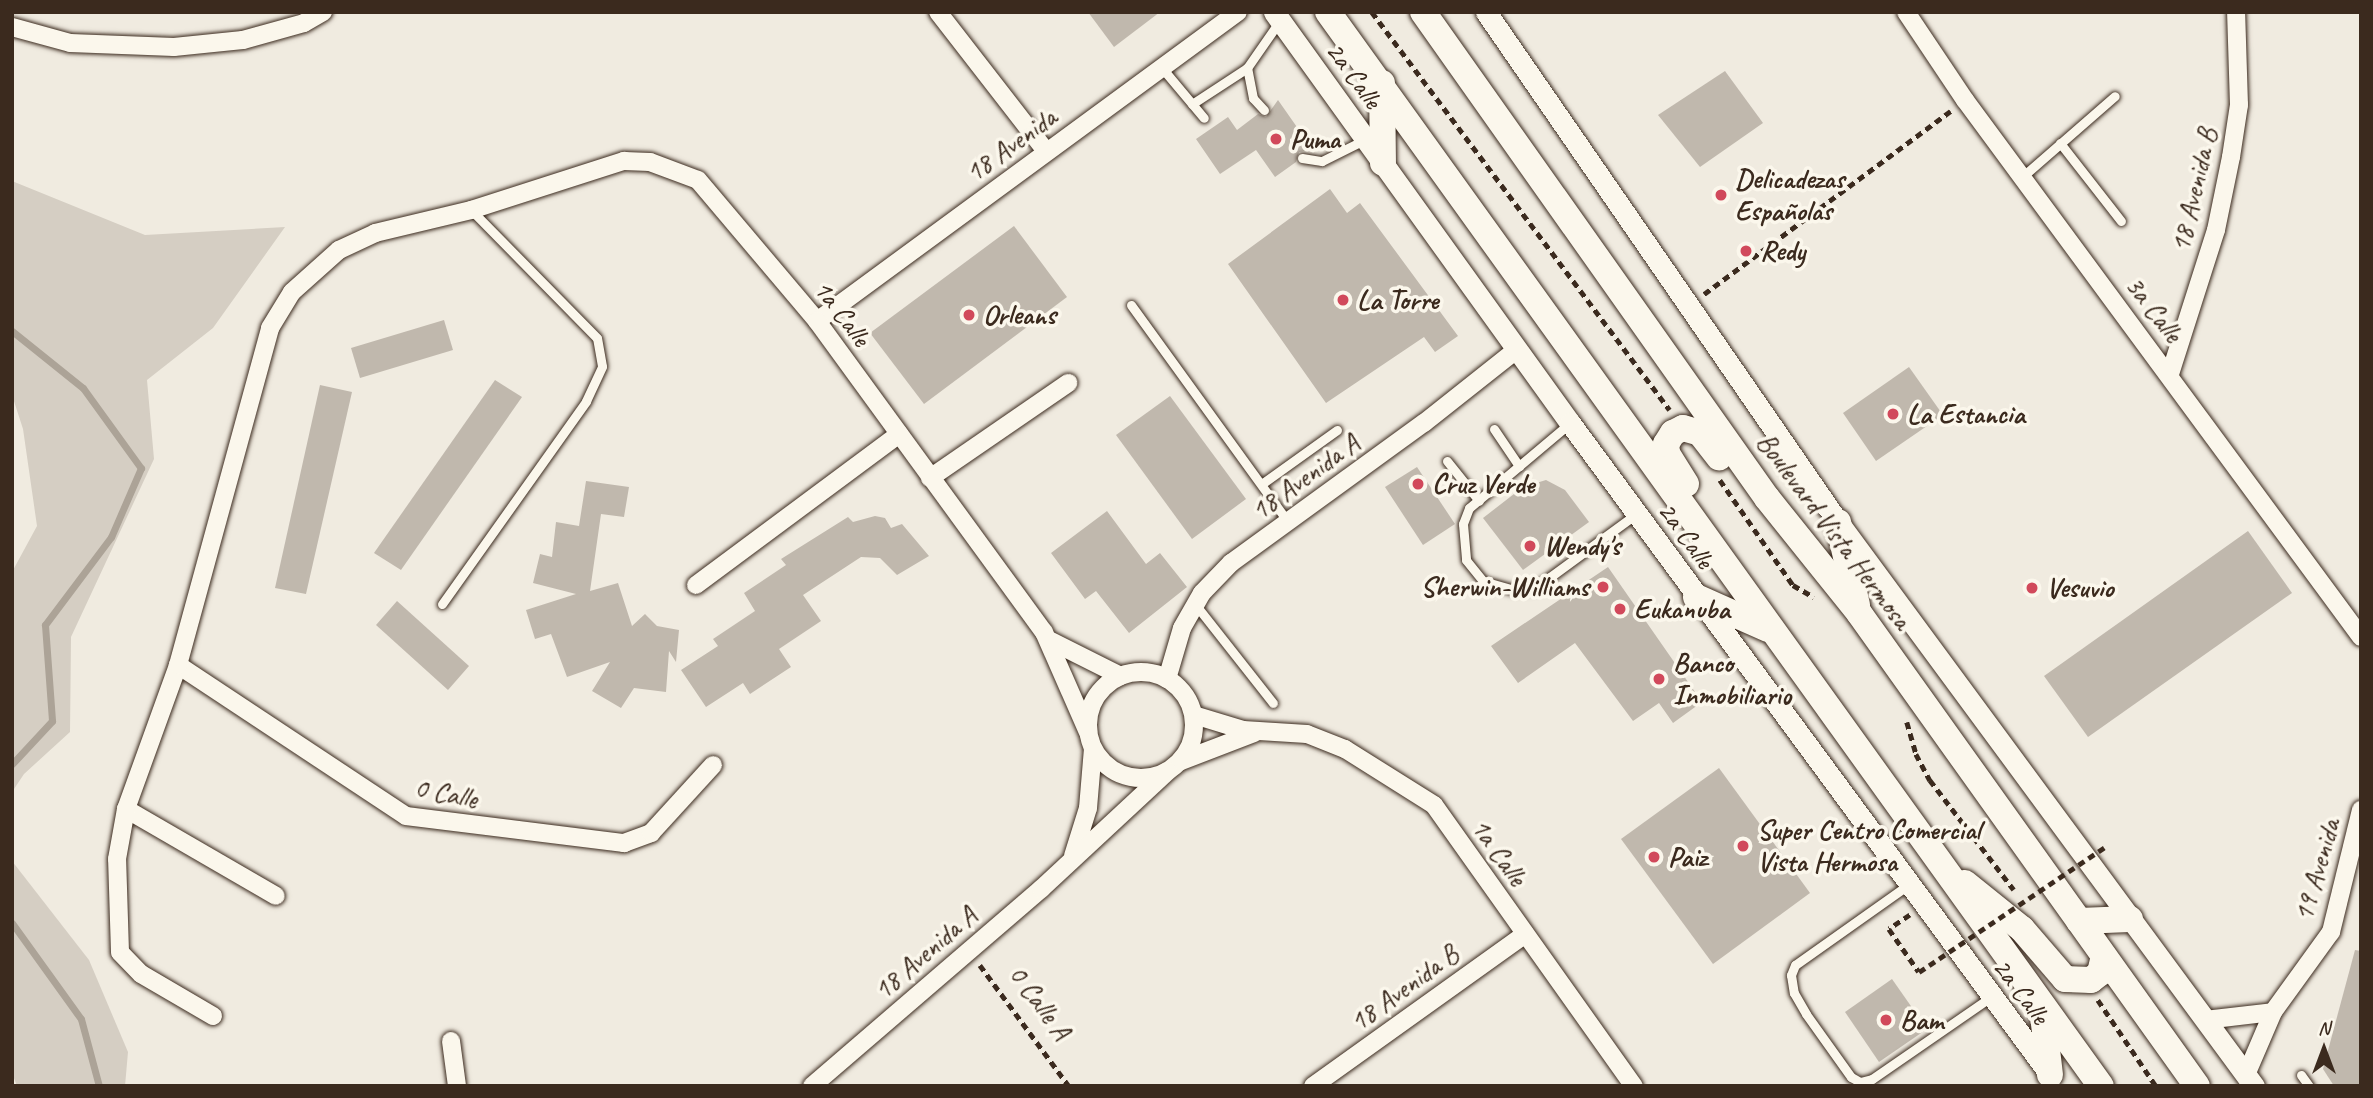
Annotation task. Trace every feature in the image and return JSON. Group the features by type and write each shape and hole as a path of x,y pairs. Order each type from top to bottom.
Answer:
{"main road":[{"path":"1328,12 1382,83 1700,532 1952,874 2101,1086"},
{"name":"Boulevard Vista Hermosa","path":"1423,12 1806,547 1859,613 2197,1086"},
{"path":"1382,83 1383,163"},
{"path":"1700,532 1697,499 1667,453 1669,437 1683,428 1705,437 1773,529 1806,547"},
{"path":"1838,522 1859,613"},
{"path":"1696,597 1765,627 1781,641"},
{"path":"1952,874 1993,901 2059,975 2086,983 2100,973 2104,956"},
{"path":"2078,921 2130,919"},
{"path":"2042,1005 2054,1081"}],"street":[{"path":"12,27 70,43 174,47 243,40 304,23 323,12"},
{"path":"938,12 1046,151"},
{"name":"18 Avenida","path":"817,321 1238,12"},
{"path":"1486,12 1838,522 2250,1080"},
{"name":"3a Calle","path":"1906,12 1965,100 2170,374 2361,637"},
{"name":"18 Avenida B","path":"2170,374 2216,230 2231,157 2239,105 2236,12"},
{"name":"2a Calle","path":"1277,16 1696,597 2054,1081"},
{"name":"1a Calle","path":"213,1016 141,974 120,951 117,859 126,809 178,665 270,328 287,301 339,250 375,233 471,210 624,161 650,162 698,180 817,321 1051,641 1090,740"},
{"name":"18 Avenida A","path":"1167,678 1182,628 1195,604 1231,563 1516,350"},
{"path":"930,478 1068,383"},
{"path":"696,585 899,434"},
{"name":"1a Calle","path":"1051,641 1121,676"},
{"name":"0 Calle","path":"178,665 406,816 632,842 651,833 713,765"},
{"path":"1072,859 1088,808 1090,740 1095,698 1121,676 1137,672 1167,678 1184,694 1194,715 1192,739 1174,766 1152,778 1125,776 1103,763 1090,740"},
{"name":"1a Calle","path":"1194,715 1226,727 1307,734 1345,749 1434,805 1634,1086"},
{"name":"1a Calle","path":"1174,766 1260,730"},
{"name":"18 Avenida A","path":"812,1086 1072,859 1174,766"},
{"path":"126,809 276,896"},
{"name":"19 Avenida","path":"2250,1080 2273,1012 2330,932 2361,810"},
{"name":"18 Avenida B","path":"1313,1086 1525,934"},
{"path":"2205,1020 2273,1012"},
{"path":"451,1041 457,1086"}],"lane":[{"path":"1192,104 1247,68 1277,16"},
{"path":"1162,68 1204,118"},
{"path":"1247,68 1253,98 1264,110"},
{"path":"2022,177 2115,96"},
{"path":"1302,158 1322,161 1365,139"},
{"path":"2060,143 2121,221"},
{"path":"442,604 586,401 602,366 597,338 471,210"},
{"path":"1131,305 1263,483 1288,522"},
{"path":"1570,423 1479,500 1463,524 1466,560 1483,581 1511,589 1535,588 1636,514"},
{"path":"1494,429 1519,466"},
{"path":"1263,483 1337,430"},
{"path":"1447,461 1479,500"},
{"path":"1195,604 1273,703"},
{"path":"1908,885 1795,965 1791,975 1794,993 1806,1014 1851,1077 1860,1082 1872,1079 1991,997"},
{"path":"2301,1075 2309,1086"}],"path":[{"path":"1372,12 1683,428"},
{"path":"1688,306 1965,100"},
{"path":"1715,473 1793,585 1816,598"},
{"path":"1905,716 1916,754 1930,780 2031,913"},
{"path":"1889,929 1919,972 2105,847"},
{"name":"0 Calle A","path":"969,950 1069,1086"},
{"path":"2086,983 2156,1086"}],"shaded area":[{"path":"12,181 145,235 285,227 213,328 147,380 154,459 71,637 70,732 24,774 12,792 12,572 37,526 23,429 12,395"},
{"path":"12,861 89,960 128,1052 125,1086 17,1086 12,1073"}],"building":[{"path":"1088,12 1160,12 1114,47"},
{"path":"1725,71 1763,123 1700,167 1658,115"},
{"name":"Puma","path":"1278,100 1313,150 1299,152 1296,162 1275,177 1256,150 1220,174 1196,139 1228,117 1237,130 1258,114 1266,117"},
{"name":"La Torre","path":"1330,189 1347,213 1360,203 1458,336 1435,352 1424,337 1326,403 1228,264"},
{"name":"Orleans","path":"1014,226 1067,297 924,404 870,333"},
{"path":"444,320 453,350 360,378 351,348"},
{"name":"La Estancia","path":"1909,367 1943,415 1876,461 1843,413"},
{"path":"495,380 522,397 401,570 374,553"},
{"path":"320,385 352,392 306,594 275,588"},
{"path":"1170,396 1246,499 1192,539 1116,435"},
{"path":"1417,467 1455,524 1423,545 1385,487"},
{"name":"Wendy's","path":"1546,480 1565,490 1589,522 1523,570 1483,518 1523,487"},
{"path":"586,481 629,487 624,517 601,514 590,591 618,583 632,626 645,614 657,626 679,630 676,662 669,651 666,692 634,688 621,708 592,691 610,662 567,677 551,634 535,639 526,610 576,594 533,583 540,554 552,557 556,522 579,526"},
{"path":"1107,511 1146,564 1160,553 1187,587 1129,633 1096,591 1085,599 1051,553"},
{"path":"875,516 885,518 891,528 902,524 929,556 897,575 880,558 861,557 803,595 821,621 779,649 791,667 750,694 743,683 706,707 681,670 718,646 713,639 755,611 744,593 786,565 781,559 848,517 853,522"},
{"path":"2248,531 2292,593 2088,737 2044,676"},
{"path":"1608,567 1702,702 1673,723 1659,703 1633,721 1575,643 1518,683 1491,646"},
{"path":"397,601 469,666 448,690 376,625"},
{"path":"1719,768 1810,893 1713,964 1621,839"},
{"path":"2355,950 2361,951 2361,1086 2334,1086 2323,1069"},
{"name":"Bam","path":"1892,979 1927,1029 1879,1062 1845,1012"}],"waterway":[{"path":"12,331 83,388 141,468 111,537 45,625 52,721 12,764"},
{"path":"12,923 81,1019 99,1086"}],"place":[{"name":"Puma","path":"1276,139"},
{"name":"Delicadezas Españolas","path":"1721,195"},
{"name":"Redy","path":"1746,251"},
{"name":"La Torre","path":"1343,300"},
{"name":"Orleans","path":"969,315"},
{"name":"La Estancia","path":"1893,414"},
{"name":"Cruz Verde","path":"1418,484"},
{"name":"Wendy's","path":"1530,546"},
{"name":"Sherwin-Williams","path":"1603,587"},
{"name":"Vesuvio","path":"2032,588"},
{"name":"Eukanuba","path":"1620,609"},
{"name":"Banco Inmobiliario","path":"1659,679"},
{"name":"Super Centro Comercial Vista Hermosa","path":"1743,846"},
{"name":"Paiz","path":"1654,857"},
{"name":"Bam","path":"1886,1020"}]}
